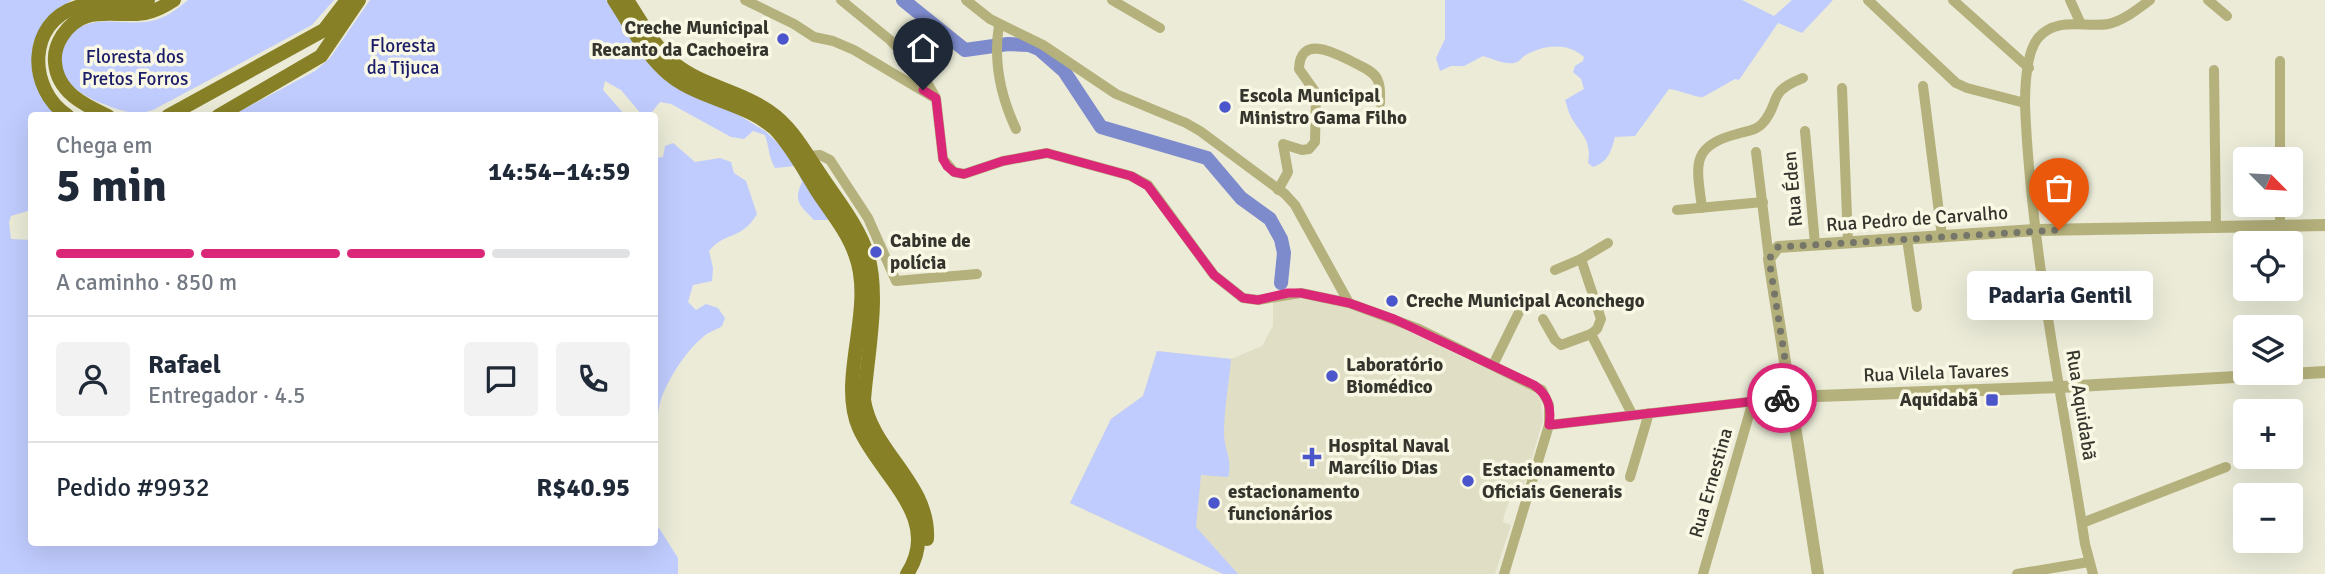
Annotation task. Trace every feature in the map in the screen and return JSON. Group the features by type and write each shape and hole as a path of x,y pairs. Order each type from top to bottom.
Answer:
{"main road":[{"path":"64,112 47,96 38,72 41,46 51,25 60,16 78,6 148,0"},
{"path":"100,112 81,103 63,85 55,65 55,52 59,41 75,22 83,17 104,13 147,13 174,0"},
{"path":"186,110 324,30 347,0"},
{"path":"225,112 321,56 359,0"},
{"path":"614,0 664,71 683,83 749,112 773,127 790,148 847,237 859,266 861,290 853,388 855,418 866,440 906,500 918,527 917,550 907,574"},
{"path":"627,0 665,55 677,66 769,111 783,122 859,234 868,254 873,289 864,400 866,412 872,428 922,504 926,518 927,547 917,574"},
{"path":"269,60 285,66 278,82"}],"street":[{"path":"745,0 814,37 854,50 936,98"},
{"path":"841,0 909,58 921,72 936,98 943,159 954,172 964,174 1003,161 1047,153 1118,171 1148,186 1214,275 1243,298 1258,300 1301,293 1349,303 1394,319 1542,390 1549,405 1549,425 1504,574"},
{"path":"966,0 999,25 1043,45 1116,94 1200,131 1278,190 1295,205 1349,303"},
{"path":"1112,0 1160,28"},
{"path":"1868,0 1956,83 1982,93 2025,103"},
{"path":"1953,0 2029,68"},
{"path":"2070,0 2080,22"},
{"name":"Rua Aquidabã","path":"2093,574 2082,523 2036,230 2025,103 2032,48 2044,32 2054,27 2080,22 2099,25 2111,23 2150,0"},
{"path":"2208,0 2227,16"},
{"path":"999,25 996,54 999,85 1016,129"},
{"path":"1278,190 1288,172 1283,144 1302,150 1309,149 1314,142 1316,93 1300,69 1301,58 1306,52 1313,48 1326,49 1373,74 1379,81 1380,103"},
{"path":"2280,61 2280,147"},
{"path":"2214,70 2216,228"},
{"path":"1702,208 1697,169 1701,153 1716,141 1756,129 1764,122 1779,90 1803,78"},
{"path":"1923,86 1942,236"},
{"path":"1842,88 1848,243"},
{"name":"Rua Éden","path":"1805,131 1815,244"},
{"path":"1756,152 1769,259 1818,574"},
{"path":"808,156 820,155 830,160 868,218 897,281 977,274"},
{"path":"1677,210 1763,202"},
{"path":"2280,217 2280,226"},
{"path":"1766,222 1778,247 1769,259"},
{"name":"Rua Pedro de Carvalho","path":"1778,247 2036,230 2325,225"},
{"path":"1907,239 1917,307"},
{"path":"1555,270 1608,243"},
{"path":"1543,319 1561,345 1591,334 1600,323 1602,314 1581,258"},
{"path":"1493,365 1524,302"},
{"path":"1591,334 1632,414"},
{"name":"Rua Vilela Tavares","path":"1549,425 1791,397 2061,387 2325,372"},
{"name":"Rua Ernestina","path":"1703,574 1753,401"},
{"path":"1630,477 1649,413"},
{"path":"2082,523 2227,467"},
{"path":"2017,574 2089,562"}],"shaded area":[{"name":"Hospital Naval Marcílio Dias","path":"1299,299 1332,303 1390,322 1533,390 1540,396 1543,420 1521,496 1511,495 1504,516 1503,522 1511,525 1495,574 1223,574 1070,503 1111,419 1143,396 1157,351 1231,359 1262,346 1273,326 1273,301"}],"green space":[{"path":"0,0 72,0 57,9 33,56 60,112 28,112 28,211 11,216 9,222 11,239 28,240 28,546 658,546 658,528 678,558 678,574 0,574"},
{"name":"Floresta dos Pretos Forros","path":"188,0 334,0 312,25 146,112 127,112 91,98 73,87 62,71 60,62 67,40 84,25 94,22 156,20"},
{"name":"Floresta da Tijuca","path":"370,0 606,0 666,77 719,103 765,131 785,150 830,220 814,220 802,207 798,194 802,182 795,166 775,168 765,135 753,131 744,139 731,137 671,104 660,102 652,112 639,112 621,90 605,81 603,90 622,112 238,112 315,71 330,58"},
{"path":"1445,0 1742,0 1774,16 1792,0 1833,0 1802,33 1778,23 1739,80 1735,79 1703,97 1669,89 1635,136 1615,137 1608,156 1593,167 1588,163 1585,138 1570,115 1565,100 1584,89 1581,79 1573,72 1584,57 1563,47 1548,47 1513,63 1483,56 1464,66 1451,66 1440,71 1436,58 1445,39"},
{"path":"673,143 695,162 720,158 731,162 734,173 746,181 757,214 745,228 709,251 713,268 712,281 693,285 688,302 696,310 706,304 718,308 725,318 722,326 696,343 676,369 661,398 658,420 658,158 663,157 665,146"},
{"path":"1157,351 1231,359 1224,424 1228,477 1201,475 1196,527 1238,574 1223,574 1070,503 1111,419 1143,396"}],"waterway":[{"path":"903,0 965,50 1008,44 1029,45 1039,49 1064,71 1101,127 1207,158 1241,198 1270,219 1281,239 1284,253 1281,283"}],"way so far":[{"path":"1782,398 1791,397 1769,259 1778,247 2059,230"}],"place":[{"name":"Creche Municipal Recanto da Cachoeira","path":"783,39"},
{"name":"Escola Municipal Ministro Gama Filho","path":"1225,107"},
{"name":"Padaria Gentil","path":"2059,230"},
{"name":"Cabine de polícia","path":"876,252"},
{"name":"Creche Municipal Aconchego","path":"1392,301"},
{"name":"Laboratório Biomédico","path":"1332,376"},
{"name":"Aquidabã","path":"1992,400"},
{"name":"Hospital Naval Marcílio Dias","path":"1312,457"},
{"name":"Estacionamento Oficiais Generais","path":"1468,481"},
{"name":"estacionamento funcionários","path":"1214,503"}],"route":[{"path":"923,90 936,98 940,148 947,166 954,172 964,174 1003,161 1047,153 1131,176 1148,186 1155,194 1214,275 1243,298 1258,300 1301,293 1349,303 1394,319 1542,390 1551,414 1549,425 1782,398"}]}
